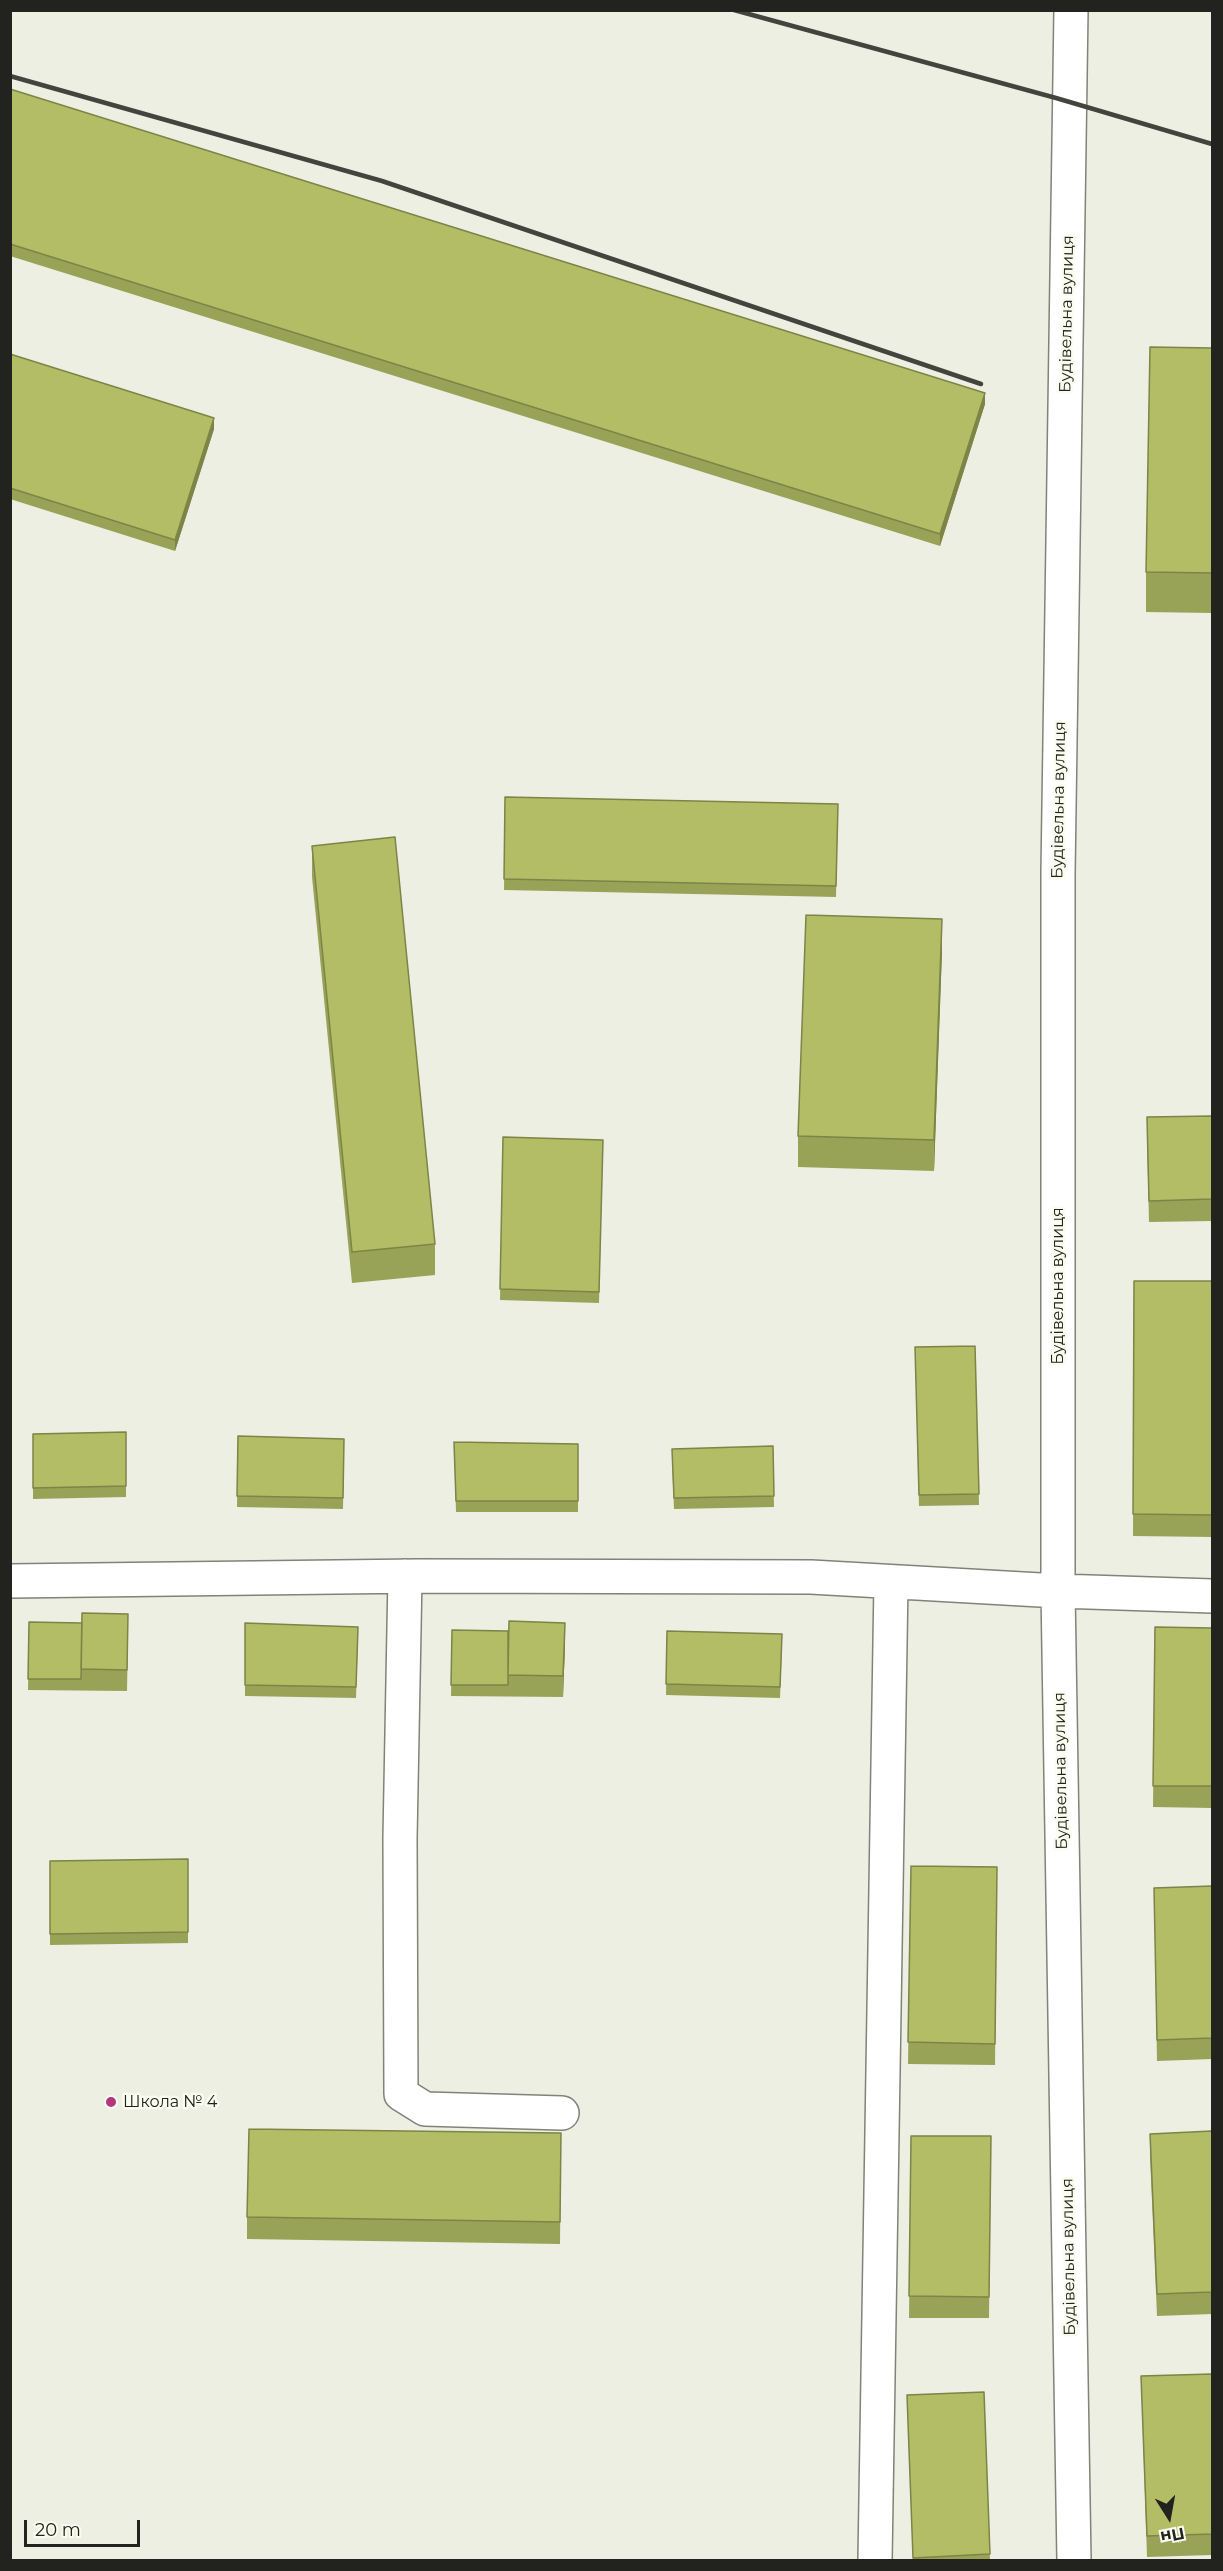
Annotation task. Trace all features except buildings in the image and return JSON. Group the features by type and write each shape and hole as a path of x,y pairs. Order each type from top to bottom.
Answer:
{"street":[{"name":"Будівельна вулиця","path":"1071,10 1058,873 1058,1591 1074,2560"},
{"path":"10,1581 405,1576 799,1577 1058,1591 1212,1596"},
{"path":"405,1576 400,1838 401,2094 425,2109 562,2113"},
{"path":"875,2560 891,1582"}],"railway":[{"path":"734,10 1056,98 1212,144"},
{"path":"10,76 382,181 981,384"}],"place":[{"name":"Школа № 4","path":"111,2102"}]}
